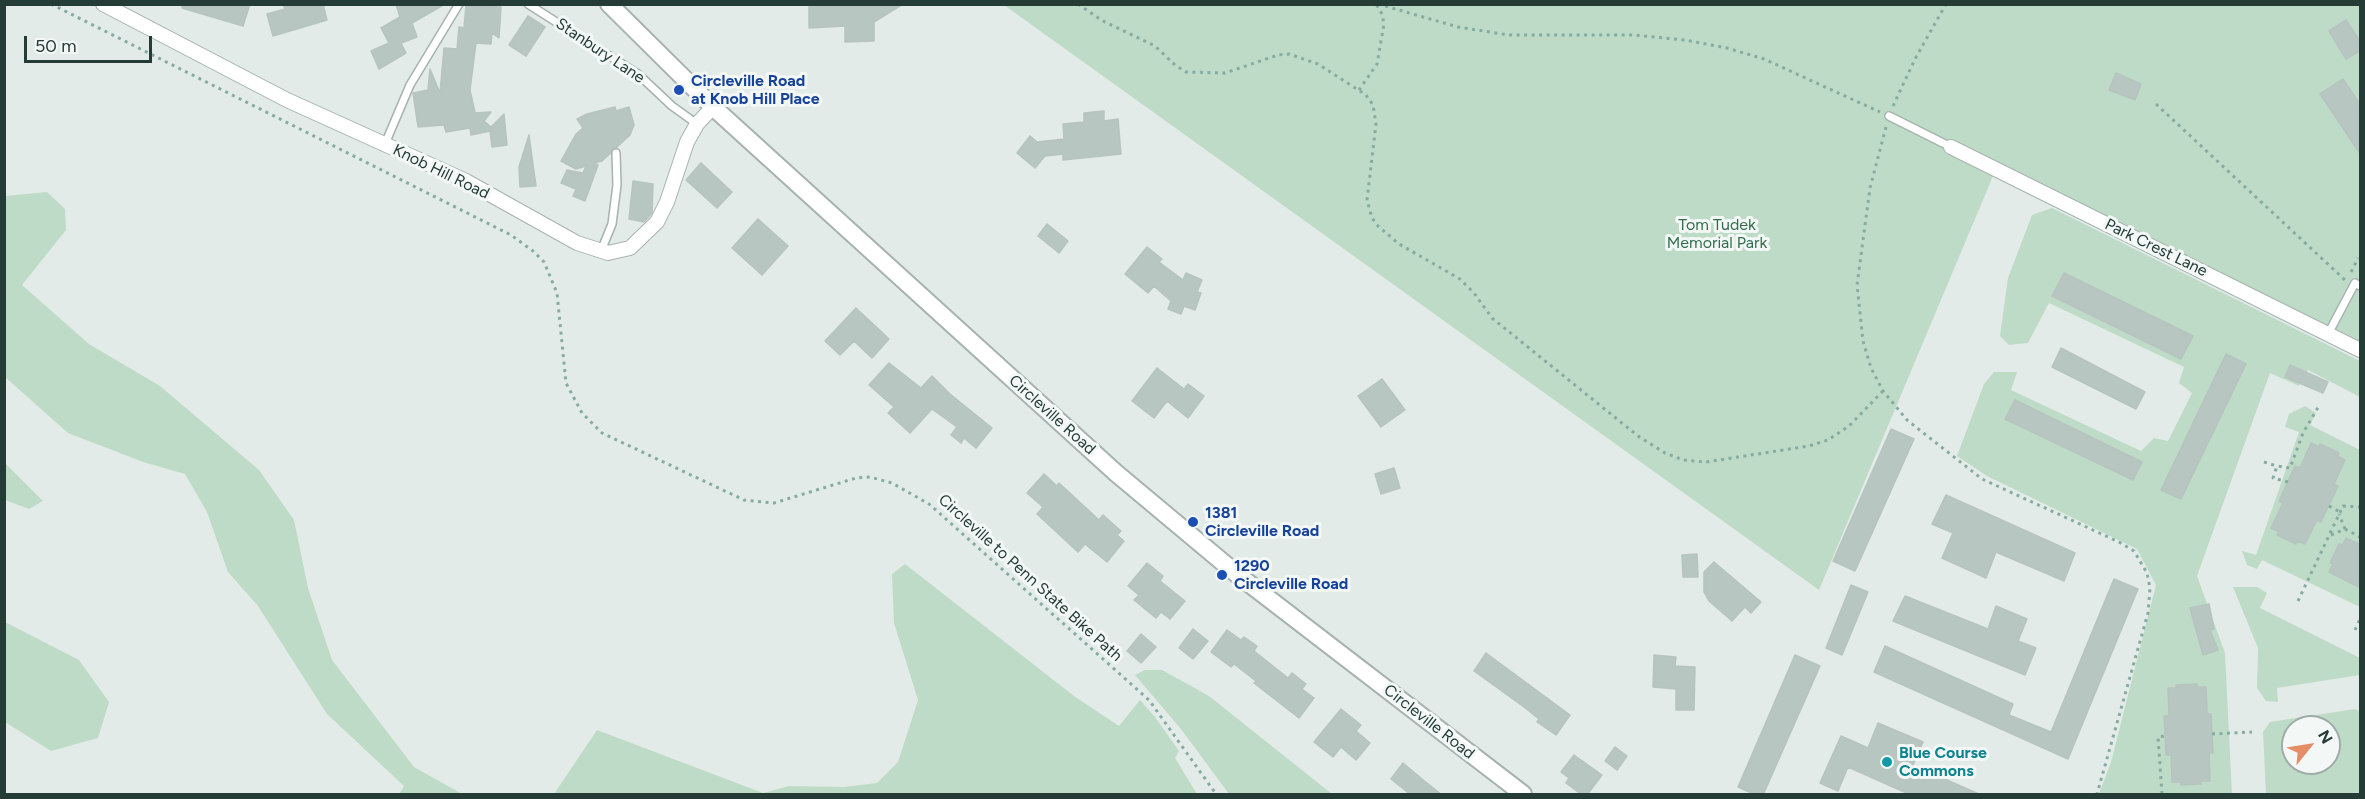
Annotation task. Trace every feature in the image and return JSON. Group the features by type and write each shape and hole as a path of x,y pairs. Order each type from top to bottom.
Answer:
{"street":[{"name":"Knob Hill Road","path":"103,4 287,100 466,181 577,243 601,251 615,253 630,248 657,222 668,202 687,142 697,124 713,107"},
{"name":"Circleville Road","path":"609,4 713,107 1116,473 1239,574 1523,795"},
{"name":"Park Crest Lane","path":"1951,147 2361,350"}],"lane":[{"path":"385,144 410,85 459,4"},
{"name":"Stanbury Lane","path":"528,4 638,74 672,106 697,124"},
{"path":"1889,116 1951,147"},
{"path":"601,251 612,225 617,185 616,153"},
{"path":"2328,334 2355,283 2361,286"}],"path":[{"name":"Circleville to Penn State Bike Path","path":"51,4 511,235 533,250 544,262 557,293 566,383 582,413 602,433 744,500 774,503 848,480 870,477 892,483 929,504 1149,700 1216,795"},
{"path":"1078,4 1101,20 1155,46 1174,65 1186,72 1225,73 1271,57 1289,54 1318,64 1359,90 1370,100 1375,111 1367,201 1372,218 1378,226 1400,244 1460,279 1474,293 1492,318 1651,446 1672,457 1697,462 1809,447 1828,440 1849,426 1883,392"},
{"path":"1359,90 1377,64 1384,24 1377,4"},
{"path":"1377,4 1458,27 1509,35 1634,35 1685,40 1727,48 1764,59 1889,116"},
{"path":"1947,4 1909,70 1889,116 1870,188 1857,285 1863,341 1870,368 1883,392 1906,420 1982,479 2119,542 2134,551 2142,561 2150,588 2148,613 2097,795"},
{"path":"2156,104 2346,281"},
{"path":"2264,462 2290,468 2303,434 2320,404"},
{"path":"2277,466 2272,478 2288,482"},
{"path":"2329,506 2340,513 2345,529 2361,537"},
{"path":"2298,601 2343,506 2361,507"},
{"path":"2330,536 2345,529"},
{"path":"2355,630 2361,619"},
{"path":"2212,734 2252,732"},
{"path":"2162,795 2158,737 2165,736"}],"green space":[{"name":"Tom Tudek Memorial Park","path":"1004,5 2360,5 2360,350 1996,169 1819,590"},
{"path":"47,192 65,209 66,230 22,285 89,344 160,386 259,470 294,520 308,588 332,660 414,767 462,794 399,794 404,786 327,714 258,606 228,572 207,512 185,474 143,462 68,433 5,377 5,196"},
{"path":"2052,208 2360,361 2360,397 2308,370 2299,386 2270,373 2197,576 2225,653 2232,794 2099,794 2111,762 2156,585 2137,549 1987,476 1957,456 1984,384 1994,372 2017,372 2011,390 2141,451 2154,438 2168,441 2192,393 2179,383 2184,367 2049,303 2028,343 2009,345 2000,336 2008,278 2032,215"},
{"path":"2305,406 2316,413 2310,425 2360,450 2360,607 2262,560 2257,569 2247,565 2242,551 2256,555 2299,432 2285,427 2289,414"},
{"path":"4,463 43,501 29,509 5,500"},
{"path":"905,564 1074,696 1119,726 1140,700 1179,751 1175,758 1197,794 554,794 597,730 763,793 789,786 844,787 877,783 898,762 918,700 894,623 892,574"},
{"path":"2233,587 2257,587 2267,593 2260,608 2360,658 2360,675 2277,688 2278,702 2266,701 2257,688 2258,648"},
{"path":"5,622 79,660 109,702 98,738 51,751 5,722"},
{"path":"1145,670 1162,670 1209,696 1332,794 1229,794 1181,729 1135,675"},
{"path":"2355,709 2360,712 2360,794 2266,794 2263,732 2270,722 2281,720 2281,775 2341,775 2341,715 2316,715"}],"building":[{"path":"183,4 250,4 243,26 182,8"},
{"path":"283,4 323,4 327,20 273,36 267,14 285,9"},
{"path":"396,4 445,4 412,23 417,37 401,43 406,53 379,69 371,51 389,43 381,28 400,17"},
{"path":"809,4 903,4 874,22 874,41 845,42 845,26 809,28"},
{"path":"466,5 501,7 499,38 492,33 491,44 476,43 470,90 475,113 491,112 484,121 491,127 504,114 507,145 492,147 490,131 471,135 470,128 446,132 444,125 418,127 413,93 428,90 430,69 440,93 444,48 457,49 459,27 464,28"},
{"path":"528,16 545,27 526,56 509,45"},
{"path":"2346,20 2361,43 2361,50 2346,59 2329,31"},
{"path":"2116,73 2141,84 2135,100 2109,90"},
{"path":"2343,79 2361,106 2361,155 2320,94"},
{"path":"615,107 616,111 629,107 634,125 630,135 602,161 594,163 598,165 585,201 573,196 576,189 561,183 567,170 583,173 586,166 576,169 561,161 576,134 583,128 577,119"},
{"path":"1104,111 1104,121 1118,119 1121,154 1063,160 1063,154 1045,156 1035,168 1017,153 1030,136 1037,142 1064,139 1063,124 1084,122 1084,113"},
{"path":"529,135 536,186 520,187 519,167"},
{"path":"701,163 732,192 717,208 686,180"},
{"path":"633,181 653,184 652,213 644,222 629,219"},
{"path":"758,219 788,246 762,275 732,248"},
{"path":"1047,224 1068,241 1059,253 1038,236"},
{"path":"1147,247 1162,259 1159,262 1183,280 1186,273 1202,280 1197,292 1201,293 1195,310 1184,306 1181,314 1168,309 1171,301 1154,286 1148,293 1125,274"},
{"path":"2064,273 2193,336 2181,359 2052,296"},
{"path":"856,308 889,339 872,358 854,341 840,355 825,341"},
{"path":"2061,348 2145,392 2136,409 2052,367"},
{"path":"2226,354 2246,364 2181,499 2161,490"},
{"path":"889,363 921,388 932,376 950,394 992,428 976,448 964,438 961,443 951,435 957,427 932,409 910,433 888,413 894,407 869,385"},
{"path":"2290,365 2328,382 2323,393 2285,377"},
{"path":"1157,368 1184,389 1188,384 1204,396 1188,418 1167,401 1154,418 1132,401"},
{"path":"1382,379 1405,410 1381,427 1358,396"},
{"path":"2015,400 2142,462 2133,480 2005,419"},
{"path":"1891,429 1914,439 1855,571 1833,561"},
{"path":"2311,443 2319,447 2320,444 2339,453 2337,456 2345,460 2334,484 2338,486 2321,522 2317,520 2305,544 2298,541 2296,544 2277,535 2279,532 2271,528 2283,503 2279,501 2295,466 2300,468"},
{"path":"1394,468 1400,488 1381,494 1375,474"},
{"path":"1044,474 1057,486 1059,483 1099,520 1103,515 1121,531 1117,535 1124,541 1107,562 1085,544 1078,552 1037,514 1043,507 1027,493"},
{"path":"1946,495 2075,553 2064,581 1996,552 1986,578 1942,558 1953,533 1932,524"},
{"path":"2346,538 2361,545 2361,588 2329,572 2333,564 2330,563 2339,544 2342,545"},
{"path":"1697,554 1698,577 1683,577 1682,555"},
{"path":"1714,562 1761,602 1751,613 1745,607 1732,621 1709,601 1704,592 1704,572"},
{"path":"1147,563 1163,576 1160,581 1185,601 1170,619 1161,612 1156,618 1134,600 1139,595 1128,586"},
{"path":"2114,579 2138,589 2068,759 1874,672 1885,646 2013,704 2009,715 2051,732"},
{"path":"1851,585 1868,592 1842,655 1826,648"},
{"path":"1905,596 1988,629 1996,606 2027,619 2018,641 2036,648 2025,675 1893,621"},
{"path":"2209,604 2214,629 2210,630 2218,650 2203,655 2190,608"},
{"path":"1193,629 1208,641 1193,659 1179,648"},
{"path":"1227,630 1241,640 1244,637 1257,646 1254,651 1288,678 1292,673 1306,684 1302,689 1314,698 1299,718 1254,683 1256,681 1234,664 1231,667 1211,652"},
{"path":"1141,634 1156,647 1141,663 1127,651"},
{"path":"1486,653 1570,715 1556,735 1537,722 1539,719 1524,707 1474,671"},
{"path":"1654,655 1676,657 1675,666 1695,667 1694,710 1676,710 1676,689 1653,687"},
{"path":"1795,655 1820,666 1763,795 1756,795 1738,787"},
{"path":"2197,684 2197,687 2206,687 2207,714 2211,714 2213,753 2209,753 2210,781 2181,785 2181,782 2172,782 2171,755 2166,755 2164,716 2169,716 2168,688 2176,688 2176,685"},
{"path":"1341,709 1361,725 1356,731 1370,743 1356,760 1341,747 1333,757 1314,742"},
{"path":"1878,723 1923,742 1913,765 1981,795 1911,795 1848,767 1838,791 1820,783 1841,736 1868,748"},
{"path":"1615,747 1627,756 1617,770 1605,761"},
{"path":"1574,755 1602,775 1587,795 1582,795 1566,783 1569,778 1561,772"},
{"path":"1403,763 1442,795 1411,795 1391,779"}],"place":[{"name":"Circleville Road at Knob Hill Place","path":"679,90"},
{"name":"1381 Circleville Road","path":"1193,522"},
{"name":"1290 Circleville Road","path":"1222,575"},
{"name":"Blue Course Commons","path":"1887,762"}]}
